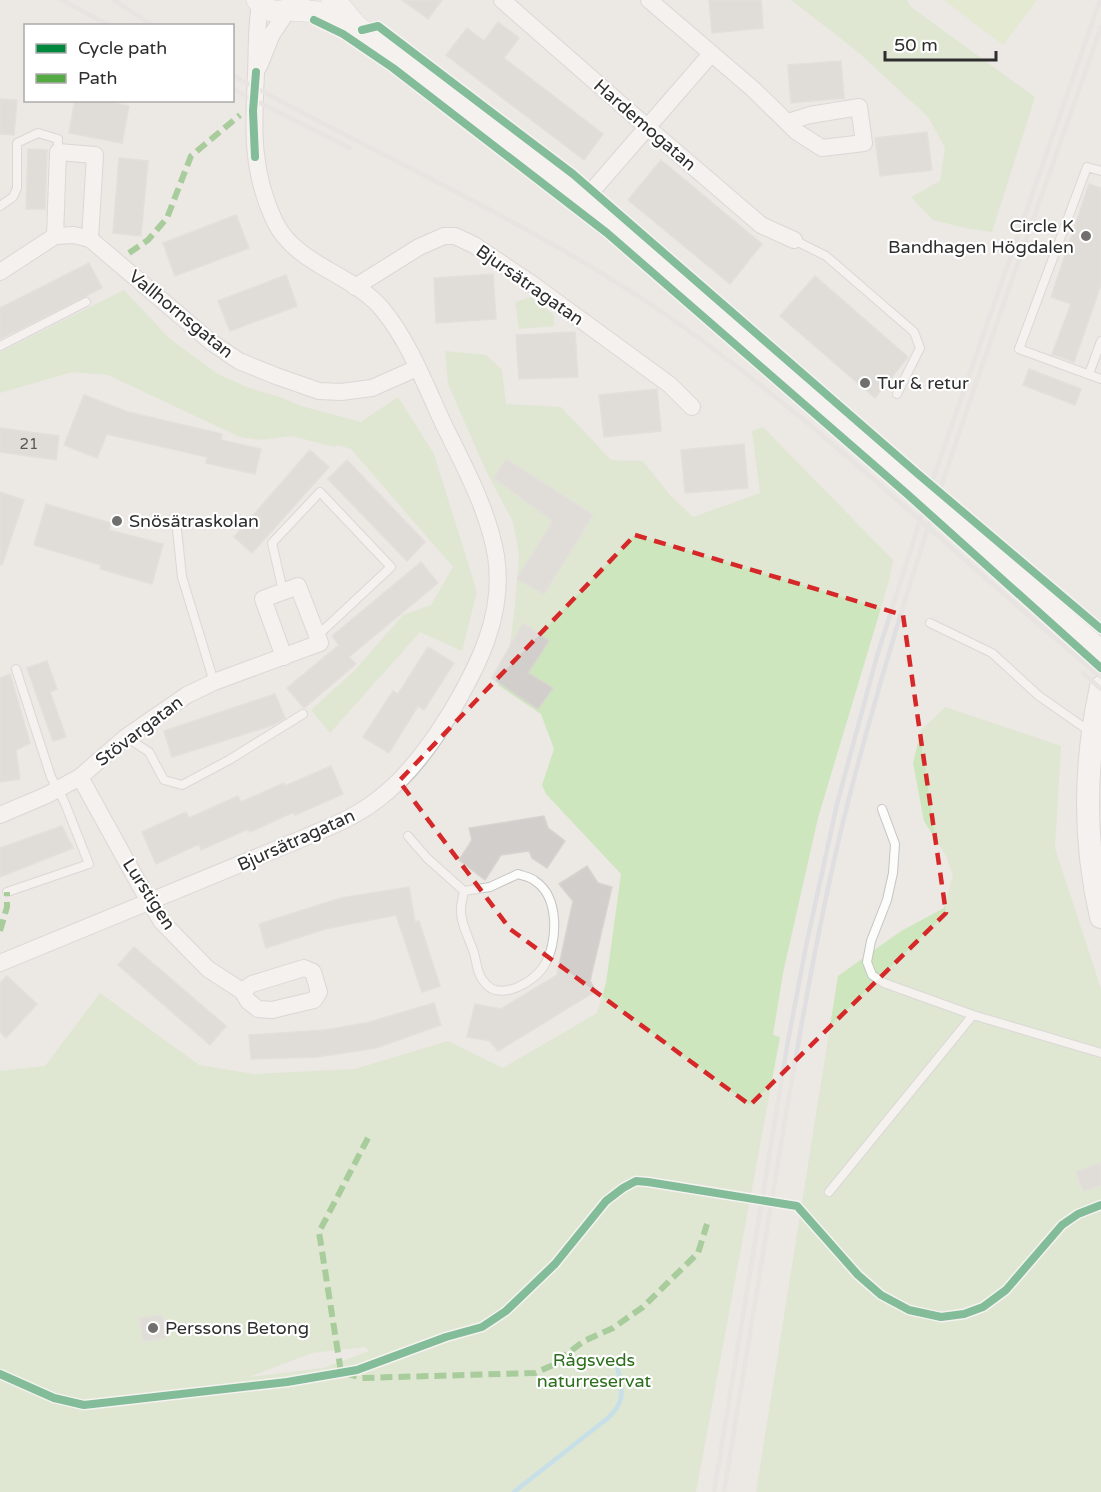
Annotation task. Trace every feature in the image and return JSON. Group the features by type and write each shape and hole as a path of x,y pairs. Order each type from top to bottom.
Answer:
{"main road":[{"path":"1101,687 1088,770 1087,819 1092,871 1101,916"}],"street":[{"path":"332,0 356,25 585,199 1096,647"},
{"name":"Hardemogatan","path":"502,0 761,225 794,240"},
{"path":"649,0 788,122"},
{"path":"258,2 273,11 293,5 356,25"},
{"name":"Bjursätragatan","path":"0,963 337,824 376,801 413,767 436,737 480,660 490,632 498,577 485,517 405,343 383,309 355,287 315,262 284,236 266,198 255,157 253,111 258,2"},
{"name":"Bjursätragatan","path":"256,72 272,34 293,5"},
{"path":"585,199 711,54"},
{"path":"0,272 55,236 74,235 90,239 95,155 58,152 55,236"},
{"name":"Bjursätragatan","path":"355,287 419,248 444,236 455,236 474,245 532,284 670,385 692,407"},
{"name":"Vallhornsgatan","path":"90,239 211,342 239,361 319,391 341,392 372,388 417,368"},
{"path":"284,657 263,599 298,586 317,636"},
{"name":"Stövargatan","path":"0,815 80,777 126,737 187,695 214,682 320,643 317,636"},
{"name":"Lurstigen","path":"80,777 162,922 208,969 242,991"}],"lane":[{"path":"0,206 13,197 17,188 17,143 38,133 58,140 58,152"},
{"path":"1101,171 1087,167 1019,349 1101,379"},
{"path":"794,240 826,256 914,332 920,348 897,394"},
{"path":"0,346 86,302"},
{"path":"1089,374 1101,341"},
{"path":"283,591 272,543 320,492 391,567 317,636"},
{"path":"176,520 182,577 214,682"},
{"path":"930,623 993,653 1039,696 1092,733"},
{"path":"7,892 89,864 64,801 51,777 16,669"},
{"path":"126,737 149,752 164,780 182,785 229,760 303,714"},
{"path":"882,808 895,844 893,873 871,941 867,962 872,975 884,983 973,1015 1101,1053"},
{"path":"408,836 427,858 464,891"},
{"path":"518,874 536,881 548,896 554,910 554,930 544,966 530,980 514,989 500,991 487,986 479,975 460,910 464,891 490,887 518,874"},
{"path":"829,1192 973,1015"}],"highlighted area":[{"path":"635,535 903,615 946,913 750,1105 510,929 399,781"}],"green space":[{"path":"791,0 907,0 911,7 1035,97 992,232 933,220 911,197 940,181 945,148 928,117 858,52"},
{"path":"944,0 1037,0 1003,45"},
{"path":"124,290 170,339 218,374 249,388 301,406 361,422 398,397 434,454 477,592 462,651 420,632 330,733 311,710 354,671 403,615 431,605 453,567 351,449 292,436 260,440 240,437 108,375 72,372 0,393 0,352"},
{"path":"531,297 554,315 554,326 519,329 515,302"},
{"name":"Rågsveds naturreservat","path":"445,351 486,355 502,370 506,404 561,407 611,460 643,461 669,494 693,517 760,493 752,431 763,427 893,560 889,581 818,818 783,973 773,1035 780,1037 696,1492 0,1492 0,1377 39,1388 0,1370 0,1071 45,1066 100,993 199,1065 254,1074 355,1069 448,1041 503,1068 597,1013 606,983 621,874 546,794 542,785 554,749 541,714 498,685 508,659 519,555 513,522 486,471 448,384","holes":["365,1347 369,1351 323,1368 249,1377 312,1353"]},
{"path":"945,707 1061,746 1055,848 1101,989 1101,1492 756,1492 838,976 901,931 944,908 953,875 946,856 924,821 913,763 921,730"}],"building":[{"path":"402,0 442,0 428,19"},
{"path":"709,0 761,0 763,28 712,33"},
{"path":"498,22 519,38 504,58 603,134 584,160 446,55 467,28 484,41"},
{"path":"841,61 844,98 791,103 788,65"},
{"path":"0,99 17,100 14,135 0,134"},
{"path":"75,102 111,102 129,106 122,143 69,133"},
{"path":"927,132 932,170 880,176 875,138"},
{"path":"28,149 47,150 45,209 26,209"},
{"path":"119,158 148,161 141,236 113,233"},
{"path":"661,160 762,244 730,284 628,200"},
{"name":"Circle K Bandhagen Högdalen","path":"1089,184 1101,188 1101,285 1074,362 1052,354 1071,304 1051,297"},
{"path":"236,215 249,248 175,276 163,243"},
{"path":"89,263 102,288 0,339 0,308"},
{"path":"493,274 496,319 436,323 434,278"},
{"path":"286,275 297,306 230,331 218,301"},
{"path":"815,276 908,357 875,398 780,316"},
{"path":"575,332 578,377 519,379 516,335"},
{"path":"1029,369 1081,389 1075,405 1023,385"},
{"path":"657,389 661,431 604,437 599,395"},
{"path":"84,395 128,412 222,434 221,440 261,449 255,474 206,463 207,457 107,434 97,458 64,445"},
{"path":"0,428 59,436 56,460 0,452"},
{"path":"744,444 748,488 685,493 681,450"},
{"path":"310,450 329,467 252,553 234,537"},
{"path":"506,459 593,515 544,594 517,579 553,521 494,478"},
{"path":"347,460 425,542 407,561 328,479"},
{"path":"0,492 24,500 2,565 0,565"},
{"path":"46,504 111,523 109,530 163,544 152,584 100,569 101,565 34,545"},
{"path":"421,562 438,583 349,657 356,664 304,708 287,688 339,645 332,636"},
{"path":"523,623 549,641 528,673 553,688 538,709 492,678"},
{"path":"428,647 454,663 424,710 418,706 389,753 363,737 393,691 398,694"},
{"path":"47,661 57,689 50,692 66,737 53,741 27,668"},
{"path":"10,674 30,743 16,750 20,779 0,782 0,678"},
{"path":"275,694 285,718 273,725 172,757 164,731"},
{"path":"331,766 343,794 295,815 294,812 250,832 248,829 201,850 199,844 156,864 142,832 186,812 189,818 238,796 241,802"},
{"path":"544,816 548,828 565,841 547,868 532,858 529,851 501,855 485,880 459,860 472,840 469,828"},
{"path":"62,826 73,848 0,877 0,848"},
{"path":"587,866 598,883 612,887 590,981 596,991 498,1051 490,1041 467,1037 475,1004 501,1009 557,975 573,901 559,884"},
{"path":"409,887 415,922 419,921 440,986 422,992 396,915 325,929 266,948 259,924 341,898"},
{"path":"134,947 226,1026 210,1045 118,965"},
{"path":"7,976 37,1004 6,1038 0,1032 0,983"},
{"path":"434,1003 441,1025 376,1048 317,1057 251,1059 249,1035 325,1030 366,1023"},
{"path":"1101,1163 1101,1185 1083,1191 1076,1172"},
{"name":"Perssons Betong","path":"162,1315 166,1338 143,1341 140,1318"}],"waterway":[{"path":"514,1492 614,1411 622,1393 617,1364"}],"railway":[{"path":"62,0 106,24"},
{"path":"114,0 150,24"},
{"path":"714,1492 788,1041 837,804 877,656 933,479 1100,0"},
{"path":"724,1492 804,1012 848,802 874,704 934,509 1101,27"},
{"path":"234,76 505,218 611,279 662,312 720,354 831,443 1101,677"},
{"path":"234,90 350,148"},
{"path":"1083,673 1101,689"}],"marked path":[{"path":"129,253 148,240 167,218 191,156 240,115"},
{"path":"0,931 7,907 7,892"},
{"path":"368,1138 319,1232 341,1372 362,1378 535,1373 551,1366 584,1341 613,1328 643,1307 698,1253 707,1224"}],"cycle path":[{"path":"314,20 343,34 393,68 607,233 906,493 1101,668"},
{"path":"362,30 378,26 573,174 918,474 1101,629"},
{"path":"255,157 253,111 256,72"},
{"path":"0,1374 54,1398 84,1405 287,1382 357,1370 446,1337 482,1327 506,1311 555,1264 606,1201 636,1181 797,1206 858,1275 881,1295 909,1310 941,1317 964,1314 983,1307 1006,1290 1062,1225 1078,1214 1101,1205"}],"place":[{"name":"Circle K Bandhagen Högdalen","path":"1086,236"},
{"name":"Tur & retur","path":"865,383"},
{"name":"Snösätraskolan","path":"117,521"},
{"name":"Perssons Betong","path":"153,1328"}]}
